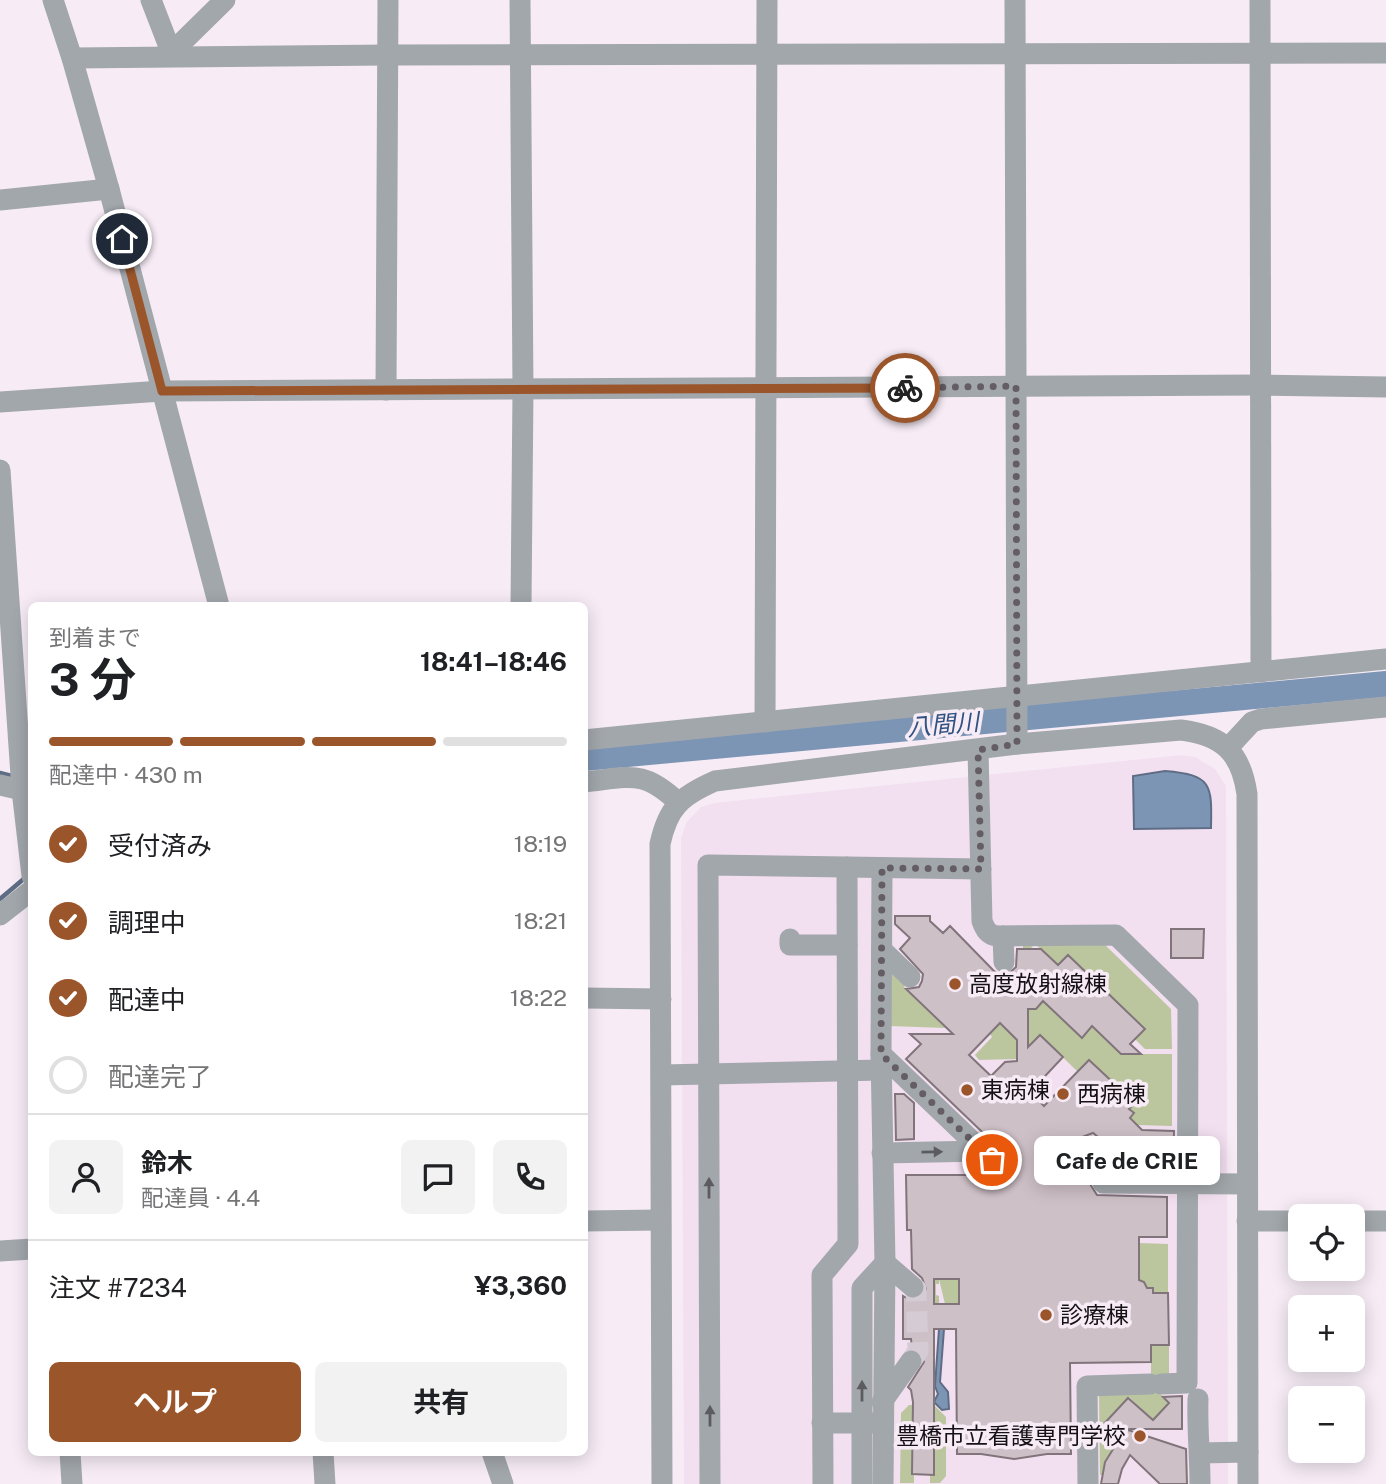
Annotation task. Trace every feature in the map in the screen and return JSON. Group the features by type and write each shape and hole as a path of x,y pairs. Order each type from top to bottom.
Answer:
{"street":[{"path":"53,0 109,189 218,602"},
{"path":"151,0 168,44 168,56"},
{"path":"168,56 225,0"},
{"path":"386,390 388,0"},
{"path":"520,0 523,390 521,602"},
{"path":"765,722 767,0"},
{"path":"1015,0 1017,740"},
{"path":"1260,0 1261,672"},
{"path":"72,58 1386,53"},
{"path":"0,200 109,189"},
{"path":"0,402 162,391 1261,385 1386,387"},
{"path":"0,470 18,765 28,842"},
{"path":"588,740 1386,659"},
{"path":"1228,748 1252,722 1261,719 1386,707"},
{"path":"662,1484 660,844 664,824 690,792 715,781 978,750 1017,740 1181,730 1214,737 1228,748 1240,764 1247,793 1248,1484"},
{"path":"978,750 984,929 1003,949 1116,935 1188,1005 1187,1384 1087,1386 1088,1484"},
{"path":"588,782 631,777 651,780 679,803"},
{"path":"0,785 22,790"},
{"path":"710,1484 708,865 981,869"},
{"path":"823,1484 822,1275 848,1244 847,867"},
{"path":"882,868 881,1062 885,1263 872,1352 875,1416 883,1484"},
{"path":"0,915 28,893"},
{"path":"790,939 790,945 847,945"},
{"path":"882,950 910,977"},
{"path":"588,998 661,999"},
{"path":"662,1074 848,1071 881,1062"},
{"path":"881,1062 992,1160 992,1175"},
{"path":"1091,1146 1130,1183"},
{"path":"882,1153 983,1152"},
{"path":"1103,1183 1247,1184"},
{"path":"588,1220 660,1220"},
{"path":"1365,1221 1386,1220"},
{"path":"1247,1221 1288,1221"},
{"path":"0,1251 28,1249"},
{"path":"885,1263 913,1287"},
{"path":"872,1352 911,1356 875,1416"},
{"path":"862,1484 875,1416 872,1352"},
{"path":"1198,1399 1200,1484"},
{"path":"822,1423 875,1416"},
{"path":"1200,1453 1248,1452"},
{"path":"70,1456 72,1484"},
{"path":"323,1456 325,1484"},
{"path":"493,1456 503,1484"}],"shaded area":[{"path":"1182,755 1195,757 1215,769 1226,786 1228,1484 684,1484 681,839 686,823 701,807 714,803"}],"green space":[{"path":"1023,942 1103,943 1171,1009 1172,1049 1145,1049 1135,1039 1144,1029 1068,955 1058,965 1035,944 1023,956"},
{"path":"890,967 909,981 904,987 946,1028 889,1026"},
{"path":"1043,1001 1081,1037 1092,1026 1121,1054 1172,1054 1172,1126 1135,1127 1130,1118 1134,1113 1129,1109 1135,1103 1090,1060 1078,1072 1040,1035 1028,1047 1028,1009 1036,1009"},
{"path":"1000,1023 1011,1034 1017,1034 1017,1059 979,1060 975,1055 992,1037 990,1034"},
{"path":"1139,1243 1168,1244 1168,1293 1153,1293 1142,1288 1145,1284 1139,1281"},
{"path":"935,1262 953,1273 953,1279 959,1279 962,1301 958,1304 945,1304 939,1279 936,1295 939,1296 939,1304 934,1304"},
{"path":"1151,1339 1169,1345 1169,1380 1151,1375"},
{"path":"1158,1392 1167,1400 1167,1405 1153,1420 1129,1397 1101,1427 1118,1444 1105,1461 1100,1475 1099,1393"},
{"path":"909,1405 922,1405 913,1414 914,1483 900,1483 901,1413"},
{"path":"929,1405 934,1405 946,1417 946,1476 940,1483 930,1483 930,1474 934,1474 934,1414 929,1413"}],"water":[{"path":"1165,771 1192,775 1206,784 1211,801 1211,828 1134,829 1133,776"},
{"path":"939,1329 944,1329 940,1382 948,1392 949,1409 942,1410 934,1402 938,1394 935,1386"}],"building":[{"path":"895,916 930,916 930,921 943,933 950,926 1006,980 1016,967 1017,949 1041,949 1058,965 1068,955 1145,1029 1130,1044 1141,1054 1121,1054 1092,1026 1082,1038 1043,1001 1036,1009 1028,1009 1028,1047 1040,1035 1063,1057 1030,1092 1044,1106 1089,1060 1135,1103 1129,1109 1134,1113 1130,1118 1142,1130 1174,1131 1173,1170 1148,1170 1148,1155 1120,1155 1093,1133 1082,1137 1078,1148 1072,1154 1073,1173 1095,1173 1090,1184 1097,1195 1167,1197 1167,1237 1139,1237 1139,1280 1144,1282 1147,1288 1153,1288 1153,1293 1168,1293 1169,1345 1151,1345 1151,1362 1070,1363 1071,1454 1014,1459 957,1454 956,1329 934,1329 934,1475 912,1474 913,1402 908,1387 924,1362 919,1351 912,1348 911,1339 903,1339 903,1296 917,1300 926,1289 922,1278 912,1269 911,1230 907,1230 906,1175 979,1175 985,1186 993,1188 1003,1182 1005,1174 1012,1174 1012,1151 1002,1151 906,1059 921,1044 910,1034 953,1034 906,989 919,987 923,974 900,949 910,938 895,924","holes":["1000,1023 1017,1040 1017,1061 1005,1062 991,1076 969,1055","934,1279 959,1279 959,1304 934,1304"]},
{"path":"1171,929 1204,929 1203,958 1171,958"},
{"path":"895,1094 904,1094 914,1103 914,1139 896,1140"},
{"name":"豊橋市立看護専門学校","path":"1182,1396 1182,1429 1125,1429 1186,1449 1187,1484 1160,1484 1130,1455 1118,1484 1101,1484 1105,1462 1117,1443 1101,1427 1128,1398 1153,1420 1169,1403 1163,1397"}],"waterway":[{"name":"八間川","path":"588,758 1386,684"},
{"path":"0,773 16,777"},
{"path":"0,899 26,877"}],"tunnel":[{"path":"911,1361 918,1351 916,1289 913,1287"}],"way so far":[{"path":"905,388 1016,386 1017,744 978,750 981,869 882,868 881,1054 992,1160"}],"place":[{"name":"高度放射線棟","path":"955,984"},
{"name":"東病棟","path":"967,1090"},
{"name":"西病棟","path":"1063,1094"},
{"name":"Cafe de CRIE","path":"992,1160"},
{"name":"診療棟","path":"1046,1315"},
{"name":"豊橋市立看護専門学校","path":"1140,1436"}],"route":[{"path":"122,239 162,391 905,388"}]}
